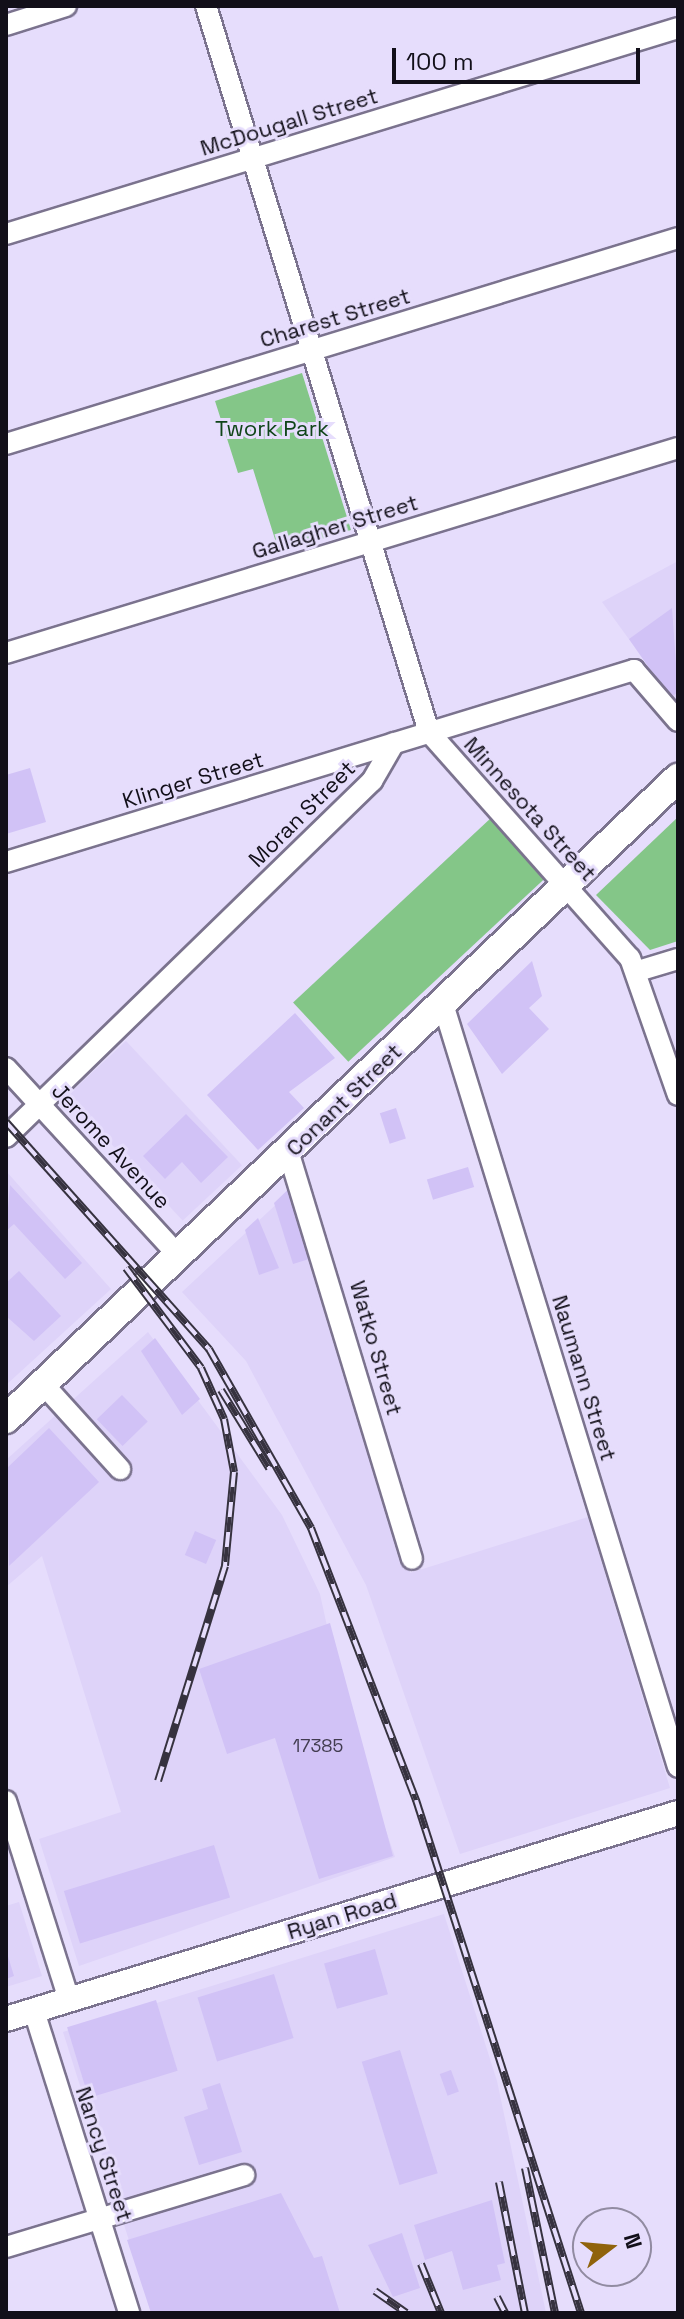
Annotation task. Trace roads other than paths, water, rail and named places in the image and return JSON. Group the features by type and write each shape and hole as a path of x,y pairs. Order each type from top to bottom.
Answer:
{"main road":[{"name":"Conant Street","path":"6,1419 289,1154 678,778"}],"street":[{"path":"6,25 66,6"},
{"name":"Minnesota Street","path":"206,6 429,732 638,971 678,1095"},
{"name":"McDougall Street","path":"6,234 678,28"},
{"name":"Charest Street","path":"6,444 678,238"},
{"name":"Gallagher Street","path":"6,653 678,448"},
{"path":"394,743 634,670 678,721"},
{"name":"Klinger Street","path":"6,862 394,743"},
{"name":"Moran Street","path":"6,1137 372,781 394,743"},
{"path":"638,971 678,959"},
{"name":"Naumann Street","path":"443,1004 678,1767"},
{"name":"Jerome Avenue","path":"6,1068 180,1257"},
{"name":"Watko Street","path":"289,1154 412,1559"},
{"path":"43,1384 120,1469"},
{"path":"6,1801 69,2000"},
{"name":"Ryan Road","path":"6,2019 678,1813"},
{"name":"Nancy Street","path":"34,2011 129,2313"},
{"path":"6,2247 244,2175"}],"railway":[{"path":"6,1122 209,1349 311,1528 416,1800 581,2313"},
{"path":"126,1268 201,1368 224,1419 234,1472 225,1566 158,1781"},
{"path":"221,1390 269,1468"},
{"path":"525,2168 555,2313"},
{"path":"499,2182 525,2313"},
{"path":"421,2264 441,2313"},
{"path":"375,2291 406,2313"},
{"path":"497,2297 505,2313"}],"park label":[{"name":"Twork Park","path":"272,429"}]}
